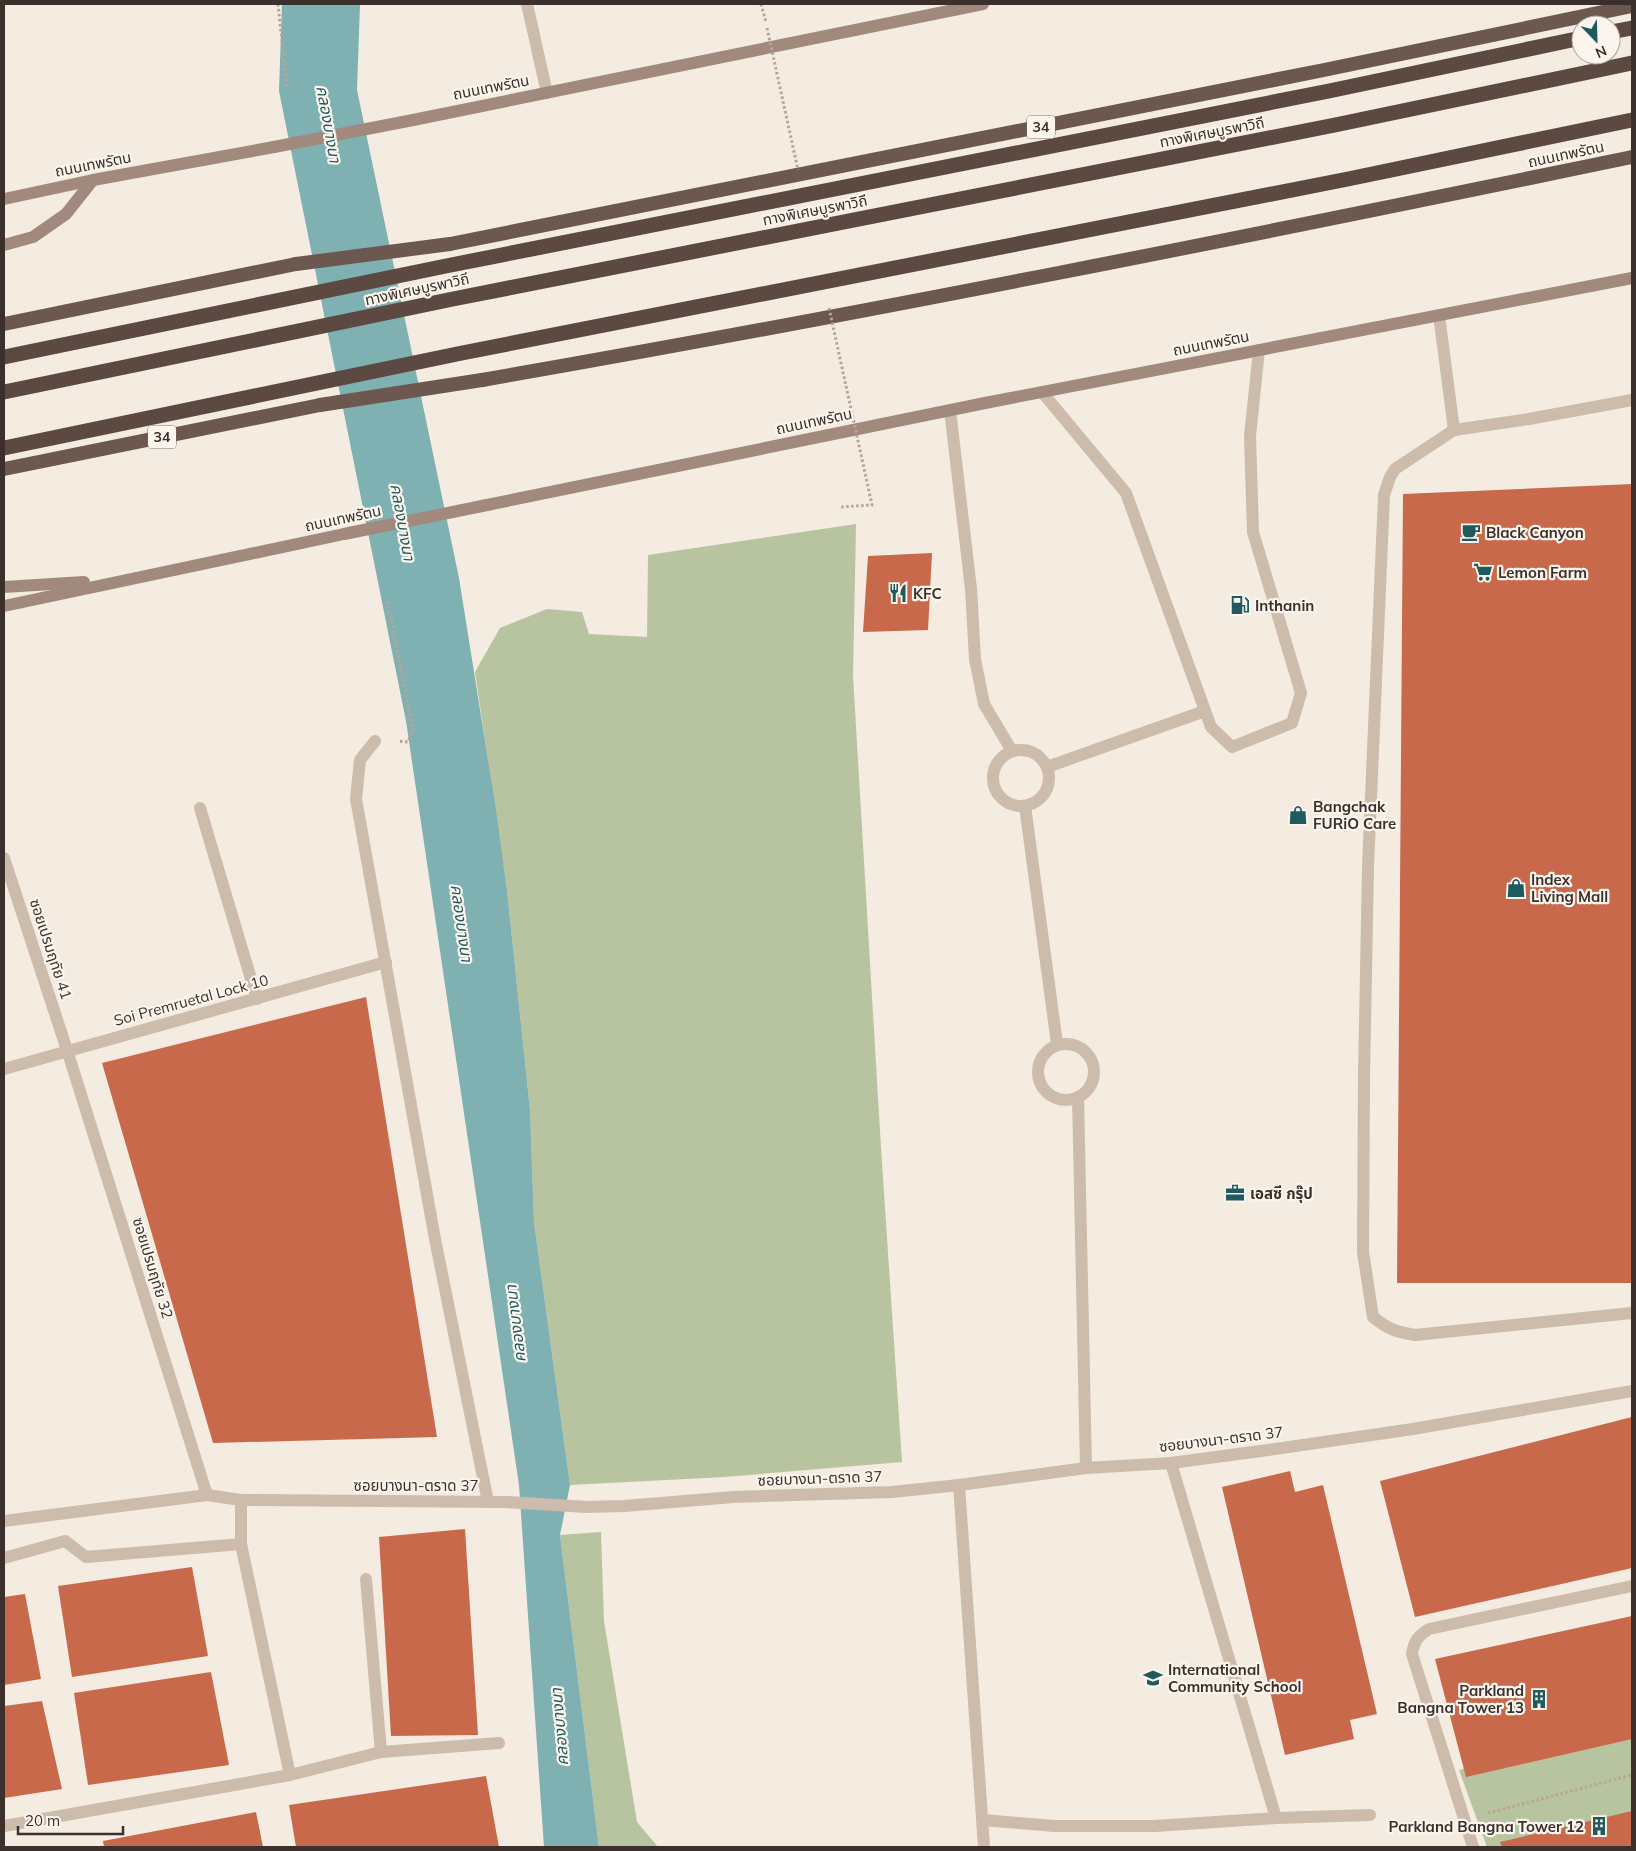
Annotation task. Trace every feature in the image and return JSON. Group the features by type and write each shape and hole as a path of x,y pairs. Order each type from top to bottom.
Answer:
{"highway":[{"name":"34","path":"4,324 296,264 450,244 1314,72 1632,6"},
{"path":"4,357 427,270 1319,93 1571,40"},
{"name":"ทางพิเศษบูรพาวิถี","path":"4,392 453,299 1326,127 1632,63"},
{"path":"4,448 472,351 1348,180 1632,120"},
{"name":"ถนนเทพรัตน","path":"4,469 320,405 482,380 717,340 1362,213 1632,157"}],"main road":[{"name":"ถนนเทพรัตน","path":"4,199 93,180 413,120 983,4"},
{"path":"4,245 33,237 66,214 93,180"},
{"name":"ถนนเทพรัตน","path":"4,606 344,534 950,410 1632,278"},
{"path":"4,587 129,579"}],"street":[{"path":"527,4 546,93"},
{"path":"1439,315 1454,430"},
{"path":"1042,392 1126,493 1145,550 1211,727 1232,747 1292,723 1301,693 1253,532 1250,436 1259,350"},
{"path":"1632,400 1529,419 1454,430 1395,469 1384,495 1368,867 1363,1252 1372,1317 1397,1332 1416,1335 1632,1313"},
{"path":"950,410 971,589 975,659 984,704 1012,751"},
{"path":"1048,767 1205,711"},
{"path":"375,741 360,760 356,799 435,1239 488,1502"},
{"path":"1022,749 1031,751 1039,756 1048,767 1050,781 1046,790 1041,798 1025,806 1015,806 1000,797 992,779 993,770 998,762 1004,755 1012,751 1022,749"},
{"path":"1025,806 1057,1044"},
{"path":"200,808 257,999"},
{"name":"ซอยเปรมฤทัย 41","path":"4,858 67,1050"},
{"name":"Soi Premruetal Lock 10","path":"4,1069 386,962"},
{"path":"1066,1043 1084,1049 1094,1065 1094,1075 1091,1084 1078,1097 1070,1100 1060,1100 1051,1096 1039,1083 1037,1074 1038,1064 1042,1056 1057,1044 1066,1043"},
{"name":"ซอยเปรมฤทัย 32","path":"67,1050 207,1495"},
{"path":"1078,1097 1086,1468"},
{"name":"ซอยบางนา-ตราด 37","path":"4,1520 207,1495 241,1500 506,1502 587,1507 624,1506 734,1497 892,1492 1086,1468 1171,1463 1413,1429 1632,1391"},
{"path":"1171,1463 1276,1818"},
{"path":"959,1485 984,1847"},
{"path":"241,1500 241,1544 290,1775"},
{"path":"4,1558 65,1542 86,1557 241,1544"},
{"path":"366,1579 381,1752"},
{"path":"1472,1847 1465,1819 1412,1654 1413,1645 1417,1637 1429,1629 1632,1586"},
{"path":"4,1826 290,1775 381,1752 498,1743"},
{"path":"983,1820 1054,1826 1155,1826 1276,1818 1370,1815"}],"path":[{"path":"278,4 287,88"},
{"path":"761,4 776,68"},
{"path":"375,741 408,742 413,730 388,601"},
{"path":"1465,1819 1632,1775"}],"green space":[{"path":"856,524 853,676 902,1462 724,1477 570,1485 534,1222 530,1110 507,890 475,672 500,628 547,609 582,612 589,634 647,637 648,555"},
{"path":"601,1532 604,1621 637,1822 658,1847 599,1847 560,1535"},
{"path":"1632,1719 1632,1827 1542,1847 1487,1847 1459,1770"}],"water":[{"name":"คลองบางนา","path":"282,4 360,4 357,90 459,578 507,890 530,1110 534,1222 570,1485 560,1535 599,1847 544,1847 519,1485 406,721 279,91"}],"building":[{"name":"Index Living Mall","path":"1632,484 1632,1283 1397,1283 1403,494"},
{"name":"KFC","path":"932,553 928,630 863,632 868,556"},
{"path":"366,997 437,1437 213,1443 102,1063"},
{"path":"1632,1417 1632,1568 1415,1617 1380,1481"},
{"path":"1290,1471 1295,1492 1323,1485 1377,1714 1350,1720 1354,1739 1285,1755 1222,1487"},
{"path":"465,1529 478,1735 391,1736 379,1537"},
{"path":"192,1567 208,1656 72,1677 58,1586"},
{"path":"25,1594 41,1679 4,1685 4,1597"},
{"name":"Parkland Bangna Tower 13","path":"1632,1616 1632,1739 1466,1777 1435,1659"},
{"path":"211,1672 229,1765 88,1785 74,1693"},
{"path":"42,1701 62,1789 4,1798 4,1706"},
{"path":"486,1776 499,1847 296,1847 289,1805"},
{"name":"Parkland Bangna Tower 12","path":"1632,1811 1632,1847 1502,1847 1500,1842"},
{"path":"256,1812 263,1847 104,1847 103,1841"}],"place":[{"name":"Black Canyon","path":"1471,532"},
{"name":"Lemon Farm","path":"1483,572"},
{"name":"KFC","path":"898,593"},
{"name":"Inthanin","path":"1240,605"},
{"name":"Bangchak FURiO Care","path":"1298,815"},
{"name":"Index Living Mall","path":"1516,888"},
{"name":"เอสซี กรุ๊ป","path":"1235,1193"},
{"name":"International Community School","path":"1153,1678"},
{"name":"Parkland Bangna Tower 13","path":"1539,1699"},
{"name":"Parkland Bangna Tower 12","path":"1599,1826"}]}
